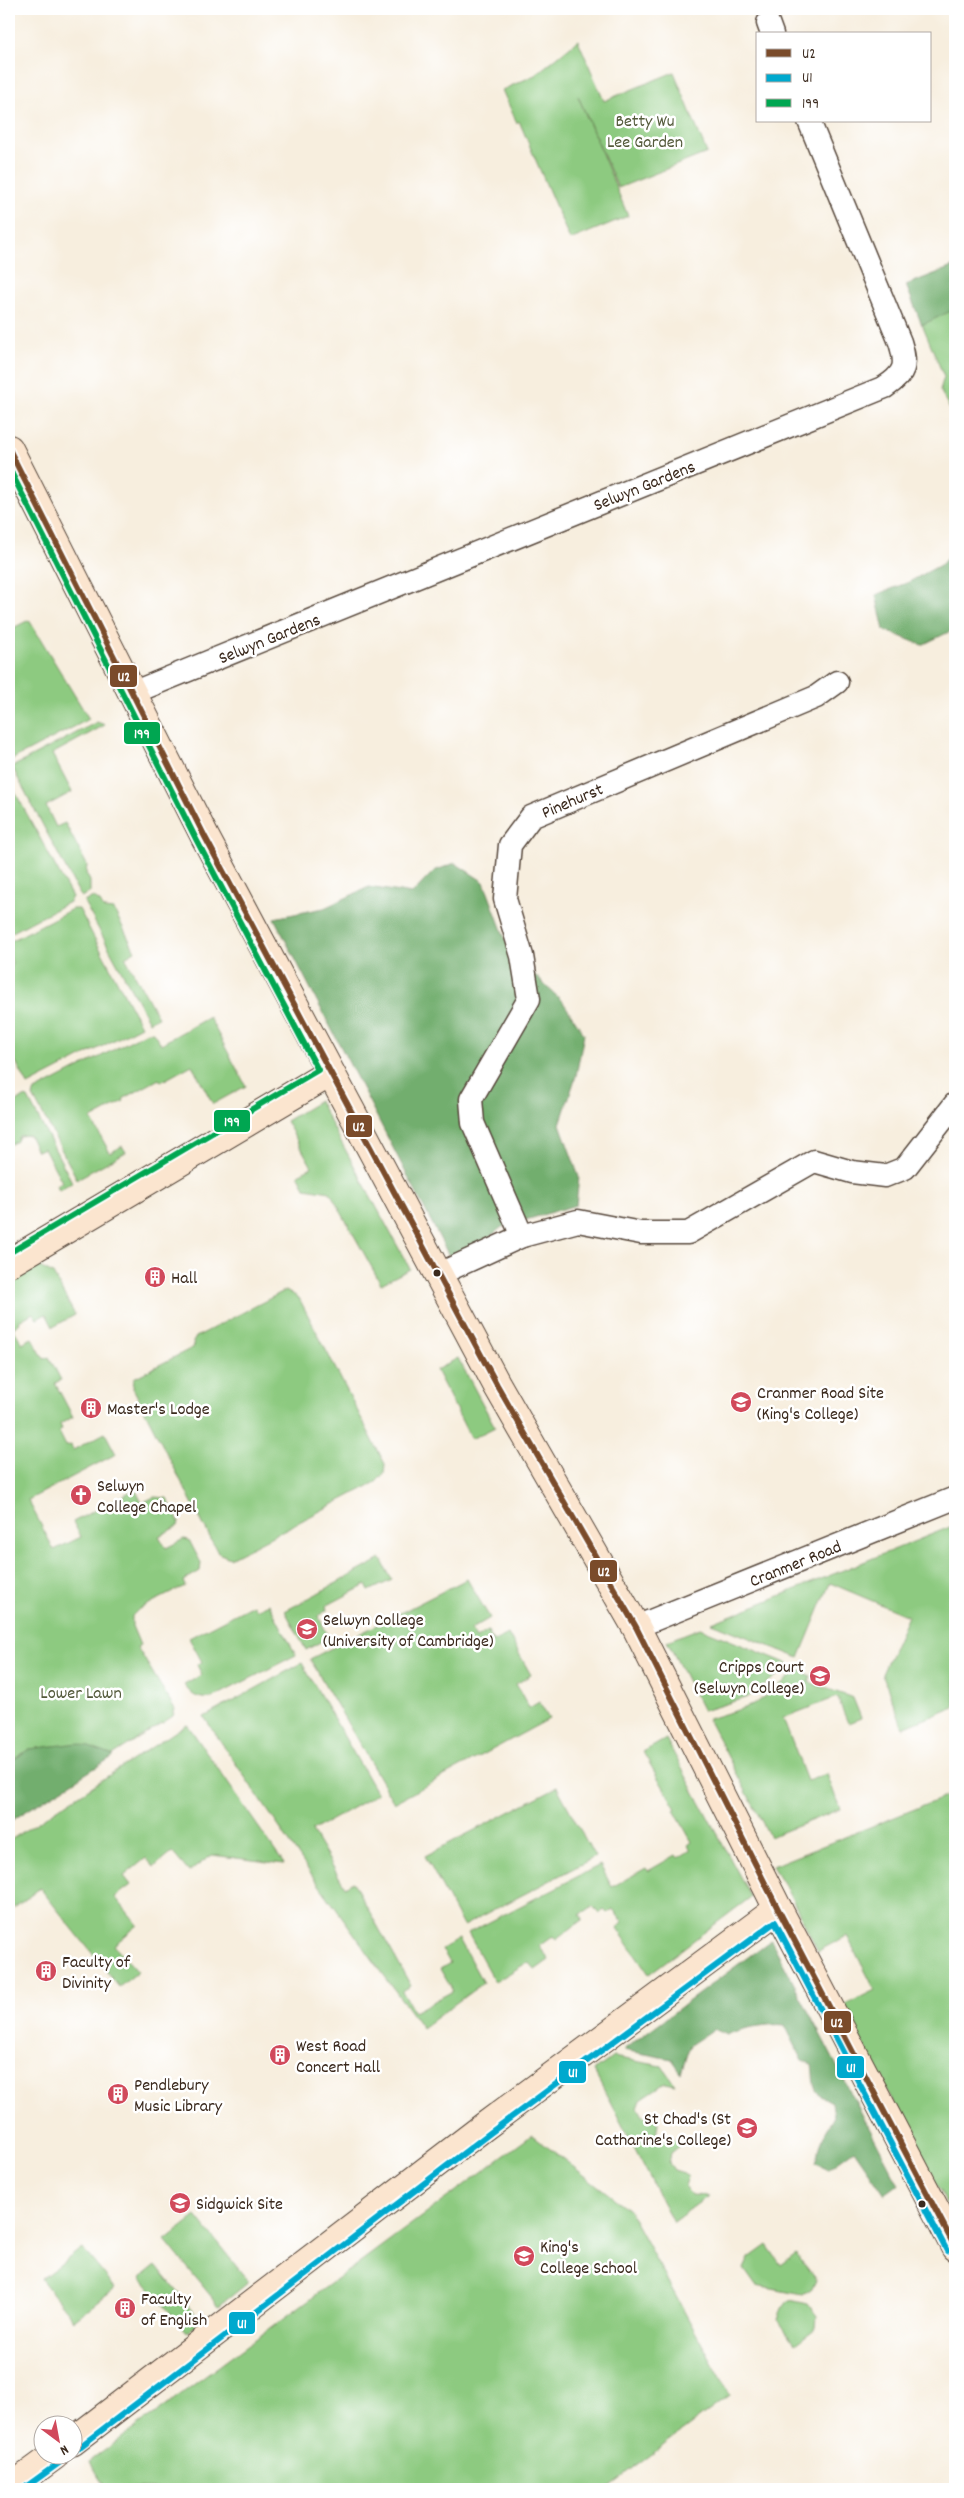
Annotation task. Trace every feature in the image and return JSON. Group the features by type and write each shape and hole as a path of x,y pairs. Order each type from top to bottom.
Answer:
{"street":[{"name":"Selwyn Gardens","path":"132,693 885,387 896,380 904,369 904,357 900,342 808,122"},
{"path":"9,449 205,838 497,1385 636,1627 778,1908 955,2247"},
{"name":"Pinehurst","path":"522,1236 473,1123 471,1099 529,999 522,956 505,898 510,845 531,817 816,697 837,682"},
{"path":"9,1262 330,1073"},
{"path":"437,1275 522,1236 578,1221 641,1233 688,1233 814,1161 852,1172 885,1176 905,1168 954,1108"},
{"name":"Cranmer Road","path":"636,1627 955,1498"},
{"path":"82,2434 485,2126 778,1908"},
{"path":"9,2489 40,2466"}],"green space":[{"name":"Betty Wu Lee Garden","path":"578,40 604,101 674,72 707,153 618,188 578,96 628,216 570,240 519,121 517,123 502,90 535,75"},
{"path":"955,266 955,419 940,390 944,377 906,285"},
{"path":"955,266 955,309 922,325 906,285"},
{"path":"955,548 955,629 922,645 884,630 876,595 909,582 942,564"},
{"path":"29,620 89,719 9,761 9,630"},
{"path":"97,722 105,725 52,754 72,792 46,806 56,827 65,823 87,865 86,873 90,881 90,892 81,897 12,767"},
{"path":"9,781 72,897 69,902 9,934"},
{"path":"455,863 484,882 510,952 563,1002 584,1034 576,1076 560,1124 579,1177 576,1205 502,1227 476,1248 449,1256 274,918 324,908 369,887 412,894 434,871"},
{"path":"93,897 100,902 104,909 114,910 135,951 125,957 158,1017 149,1022 84,902"},
{"path":"72,909 79,909 141,1026 28,1085 9,1049 9,975 12,962 9,957 9,942"},
{"path":"209,1017 246,1086 213,1104 192,1065 161,1082 159,1079 91,1119 110,1153 122,1146 126,1152 77,1179 33,1096 35,1091 147,1032 153,1032 161,1044"},
{"path":"24,1097 28,1098 72,1182 59,1190 56,1185 62,1182 44,1148 37,1151 29,1135 19,1136 17,1141 9,1145 9,1106"},
{"path":"319,1101 410,1269 381,1284 330,1192 305,1188 298,1174 312,1167 286,1121"},
{"name":"Lower Lawn","path":"38,1266 53,1274 75,1315 53,1327 46,1314 37,1319 33,1313 19,1321 20,1323 13,1328 22,1343 32,1338 44,1359 49,1357 61,1380 55,1383 73,1417 60,1424 62,1429 59,1432 66,1446 71,1445 73,1450 105,1433 116,1454 28,1500 54,1550 81,1537 73,1522 135,1489 142,1503 154,1497 167,1498 179,1522 178,1526 159,1536 166,1548 184,1539 189,1540 201,1563 200,1571 183,1581 185,1586 139,1609 132,1616 132,1626 140,1645 137,1647 175,1709 173,1716 9,1822 9,1284"},
{"path":"286,1290 299,1298 385,1464 384,1474 376,1482 230,1558 218,1553 133,1388 134,1378 194,1347 193,1342 196,1337"},
{"path":"458,1358 495,1427 471,1439 436,1370"},
{"path":"955,1525 955,1707 903,1728 882,1674 908,1616 830,1583 799,1658 712,1623"},
{"path":"381,1559 392,1580 369,1591 366,1585 326,1606 327,1610 318,1616 329,1637 306,1650 285,1611"},
{"path":"467,1579 490,1618 471,1629 476,1638 488,1631 493,1642 508,1634 531,1675 516,1684 529,1708 539,1702 549,1719 394,1803 310,1659"},
{"path":"269,1604 296,1655 212,1698 199,1697 190,1692 184,1685 202,1675 197,1665 202,1662 189,1638 253,1605 256,1610"},
{"path":"700,1628 791,1665 748,1697 703,1711 667,1641"},
{"path":"302,1663 377,1794 312,1831 345,1887 353,1882 411,1986 402,1991 414,2012 453,1991 440,1969 450,1963 442,1949 459,1939 483,1983 422,2028 309,1871 204,1717"},
{"path":"799,1670 811,1676 809,1682 853,1698 861,1718 848,1723 837,1697 783,1718 807,1781 827,1774 840,1809 770,1837 708,1719 754,1705"},
{"path":"187,1724 284,1864 212,1855 189,1872 172,1852 154,1867 146,1858 124,1876 131,1885 115,1897 138,1925 114,1945 138,1972 119,1987 40,1888 9,1912 9,1841"},
{"path":"666,1739 751,1897 649,1974 617,1928 623,1923 613,1909 607,1913 604,1910 599,1914 593,1906 580,1915 583,1919 556,1940 553,1936 539,1946 549,1960 535,1970 528,1962 495,1982 468,1933 600,1865 612,1887 646,1868 648,1871 676,1855 678,1858 691,1850 688,1845 692,1842 674,1810 676,1809 643,1752"},
{"path":"78,1743 114,1756 9,1822 9,1763 29,1749"},
{"path":"557,1787 595,1857 463,1926 425,1856"},
{"path":"955,1793 955,2220 843,2006 875,1990 847,1936 818,1951 789,1893 772,1866"},
{"path":"771,1940 899,2185 885,2195 854,2150 828,2169 815,2163 823,2137 834,2117 832,2102 820,2095 815,2088 812,2064 803,2061 785,2025 755,2027 739,2030 727,2035 714,2029 690,2045 681,2072 672,2059 623,2050"},
{"path":"613,2057 662,2066 675,2085 665,2083 641,2099 638,2107 643,2116 654,2118 658,2123 656,2134 661,2140 671,2142 676,2139 681,2145 671,2153 669,2163 674,2170 684,2173 688,2177 685,2187 691,2195 708,2196 673,2222 594,2071"},
{"name":"King's College School","path":"532,2135 628,2209 730,2395 606,2489 106,2489 89,2462"},
{"path":"196,2216 249,2282 219,2306 165,2240"},
{"path":"767,2245 781,2265 796,2254 816,2279 811,2290 803,2295 756,2286 744,2269 749,2258"},
{"path":"82,2248 115,2288 74,2320 41,2279"},
{"path":"156,2265 201,2321 186,2332 141,2277"},
{"path":"790,2300 808,2304 817,2316 816,2328 795,2344 778,2320 782,2307"}],"transit line":[{"name":"U2","path":"9,449 205,837 497,1385 636,1627 778,1909 955,2247"},
{"name":"199","path":"9,468 197,841 318,1070 9,1253"},
{"name":"U1","path":"82,2445 490,2133 775,1922 947,2251"},
{"name":"U1","path":"23,2489 55,2466"}],"place":[{"name":"Hall","path":"155,1277"},
{"name":"Cranmer Road Site (King's College)","path":"741,1402"},
{"name":"Master's Lodge","path":"91,1408"},
{"name":"Selwyn College Chapel","path":"81,1495"},
{"name":"Selwyn College (University of Cambridge)","path":"307,1629"},
{"name":"Cripps Court (Selwyn College)","path":"820,1676"},
{"name":"Faculty of Divinity","path":"46,1971"},
{"name":"West Road Concert Hall","path":"280,2055"},
{"name":"Pendlebury Music Library","path":"118,2094"},
{"name":"St Chad's (St Catharine's College)","path":"747,2128"},
{"name":"Sidgwick Site","path":"180,2203"},
{"name":"King's College School","path":"524,2256"},
{"name":"Faculty of English","path":"125,2308"}]}
